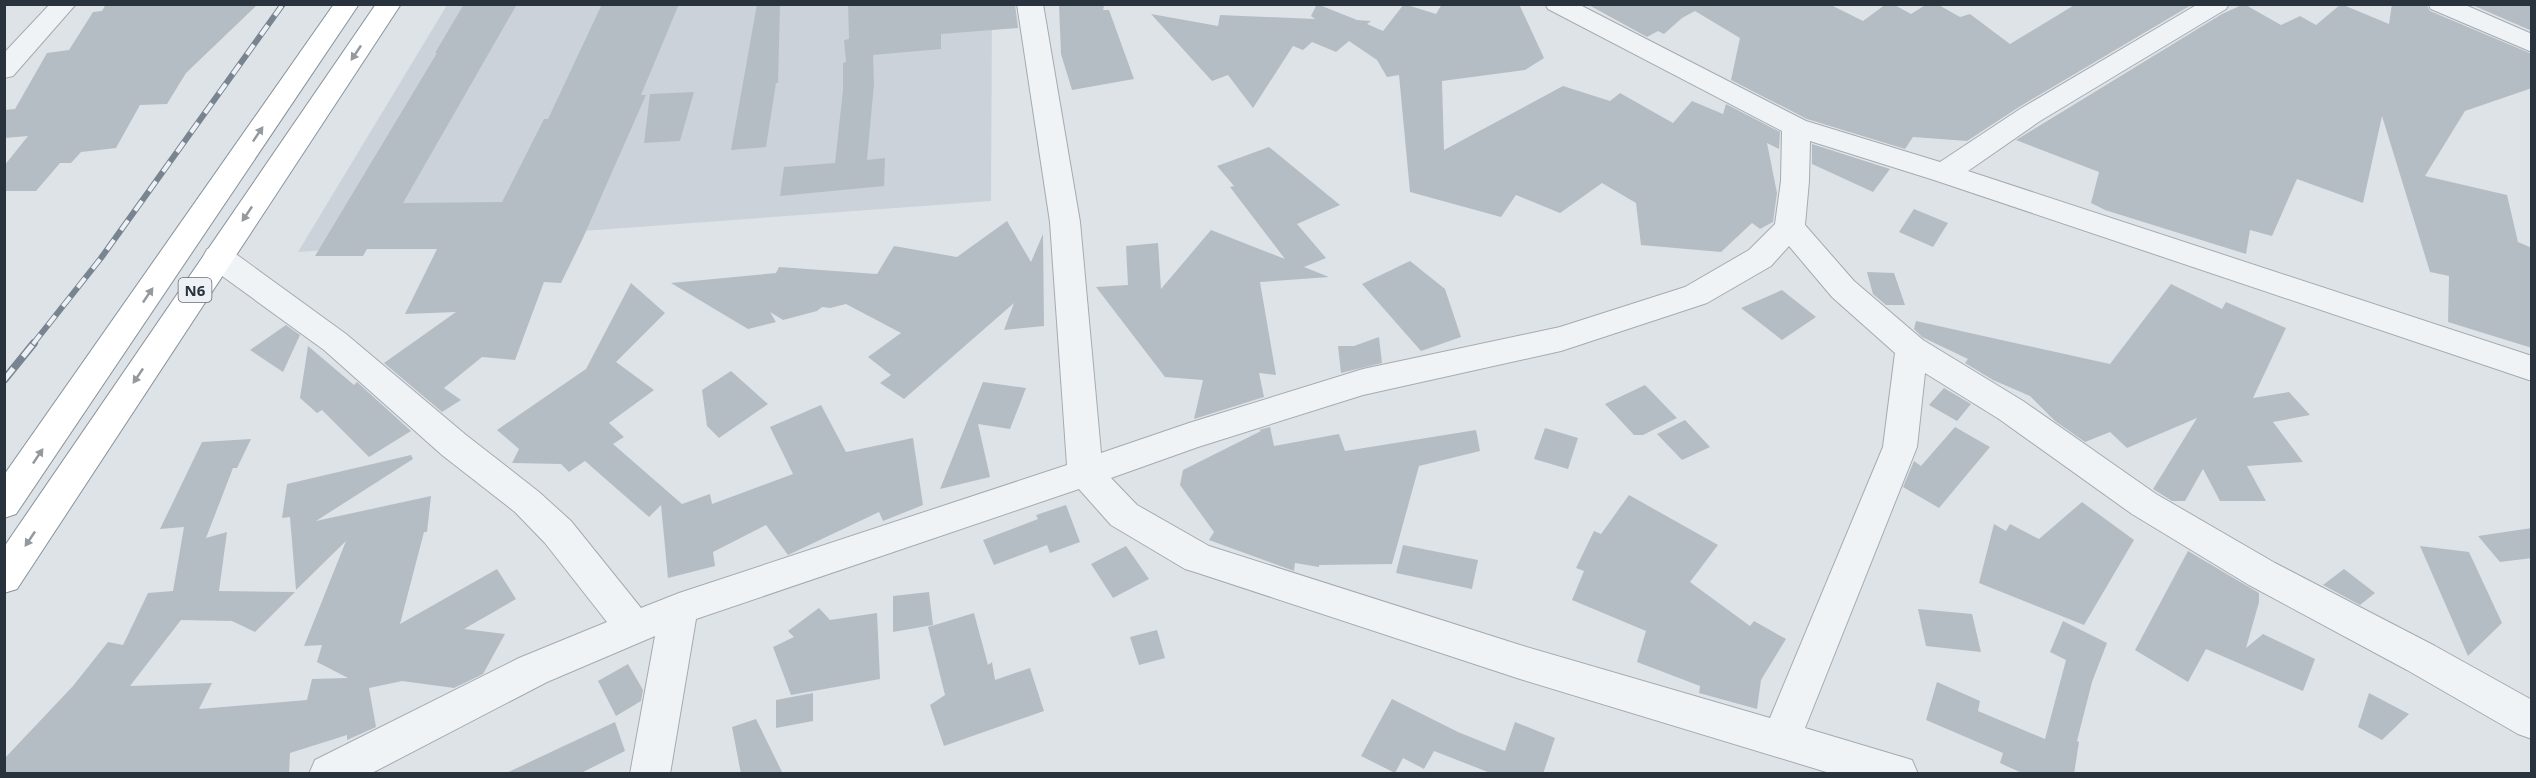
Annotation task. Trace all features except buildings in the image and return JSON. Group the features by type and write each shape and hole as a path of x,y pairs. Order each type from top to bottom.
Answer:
{"highway":[{"name":"N6","path":"4,504 347,4"},
{"name":"N6","path":"4,578 389,4"}],"street":[{"path":"4,70 64,4"},
{"path":"1030,4 1065,222 1085,473 1124,515 1198,558 1520,662 1898,774"},
{"path":"1557,4 1796,127 1944,173 2532,369"},
{"path":"1944,173 2030,115 2217,4"},
{"path":"2440,4 2532,44"},
{"path":"329,774 533,670 679,609 1189,436 1363,382 1561,339 1696,295 1760,258 1790,227 1795,182 1796,127"},
{"path":"1790,227 1844,289 1912,349 2011,410 2144,504 2262,574 2421,658 2532,721"},
{"path":"218,257 335,342 454,444 527,502 558,532 634,628"},
{"path":"1781,739 1900,447 1912,349"},
{"path":"650,774 679,609"}],"shaded area":[{"path":"447,5 992,5 991,201 298,252"}],"railway":[{"path":"33,344 101,258 283,4"},
{"path":"4,380 34,343"}]}
